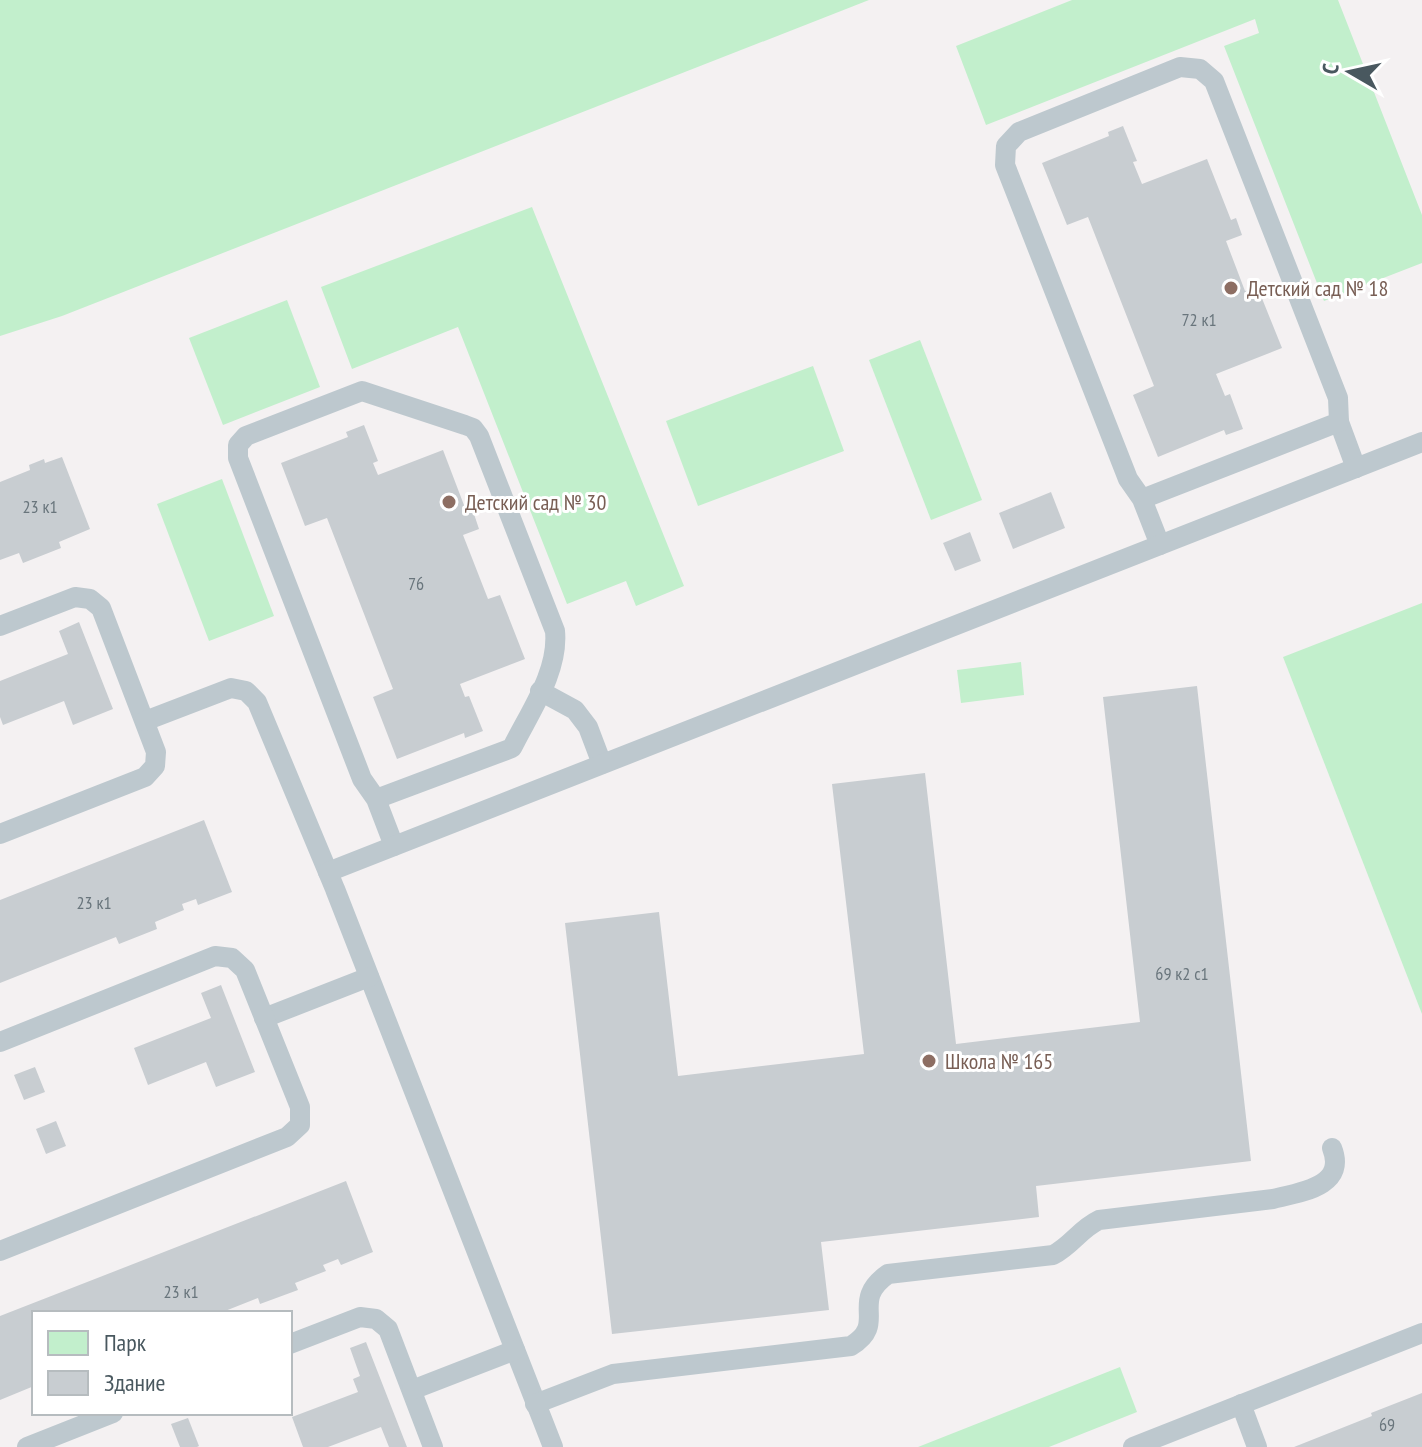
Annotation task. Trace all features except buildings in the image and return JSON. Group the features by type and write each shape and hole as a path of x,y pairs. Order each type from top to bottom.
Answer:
{"lane":[{"path":"1160,545 1142,499 1128,479 1005,165 1006,146 1019,132 1180,67 1200,69 1214,81 1338,398 1339,422 1356,468"},
{"path":"376,799 512,748 557,648 555,631 479,436 473,428 362,391 246,436 238,445 238,458 362,779 376,799 394,846"},
{"path":"1142,499 1339,422"},
{"path":"328,872 1422,442"},
{"path":"0,626 75,597 90,599 101,608 156,752 155,766 145,777 0,834"},
{"path":"145,721 231,688 246,691 257,702 328,872 553,1447"},
{"path":"540,691 575,710 588,727 602,764"},
{"path":"0,1042 215,956 232,958 245,970 300,1107 300,1125 287,1137 0,1251"},
{"path":"264,1018 369,977"},
{"path":"535,1404 613,1374 851,1346 864,1338 870,1322 867,1300 874,1284 888,1274 1053,1255 1068,1247 1083,1227 1099,1220 1292,1195 1327,1181 1335,1172 1337,1160 1332,1148"},
{"path":"292,1343 360,1317 376,1319 388,1329 433,1447"},
{"path":"1133,1447 1422,1333"},
{"path":"412,1390 515,1350"},
{"path":"1241,1404 1257,1447"},
{"path":"27,1447 108,1415"}],"green space":[{"path":"0,0 869,0 62,316 0,336"},
{"path":"1072,0 1338,0 1422,215 1422,263 1324,301 1224,46 1259,33 1255,19 986,125 956,46"},
{"path":"532,207 684,586 636,606 626,581 567,604 458,327 352,369 321,287"},
{"path":"287,300 320,387 223,425 189,338"},
{"path":"920,340 982,500 931,520 869,360"},
{"path":"813,366 844,451 698,506 666,421"},
{"path":"222,479 274,616 209,641 157,504"},
{"path":"1422,603 1422,1014 1283,657"},
{"path":"1021,662 1024,695 961,703 957,670"},
{"path":"1120,1367 1137,1412 1049,1447 918,1447"}],"place":[{"name":"Детский сад № 18","path":"1231,288"},
{"name":"Детский сад № 30","path":"449,502"},
{"name":"Школа № 165","path":"929,1061"}]}
